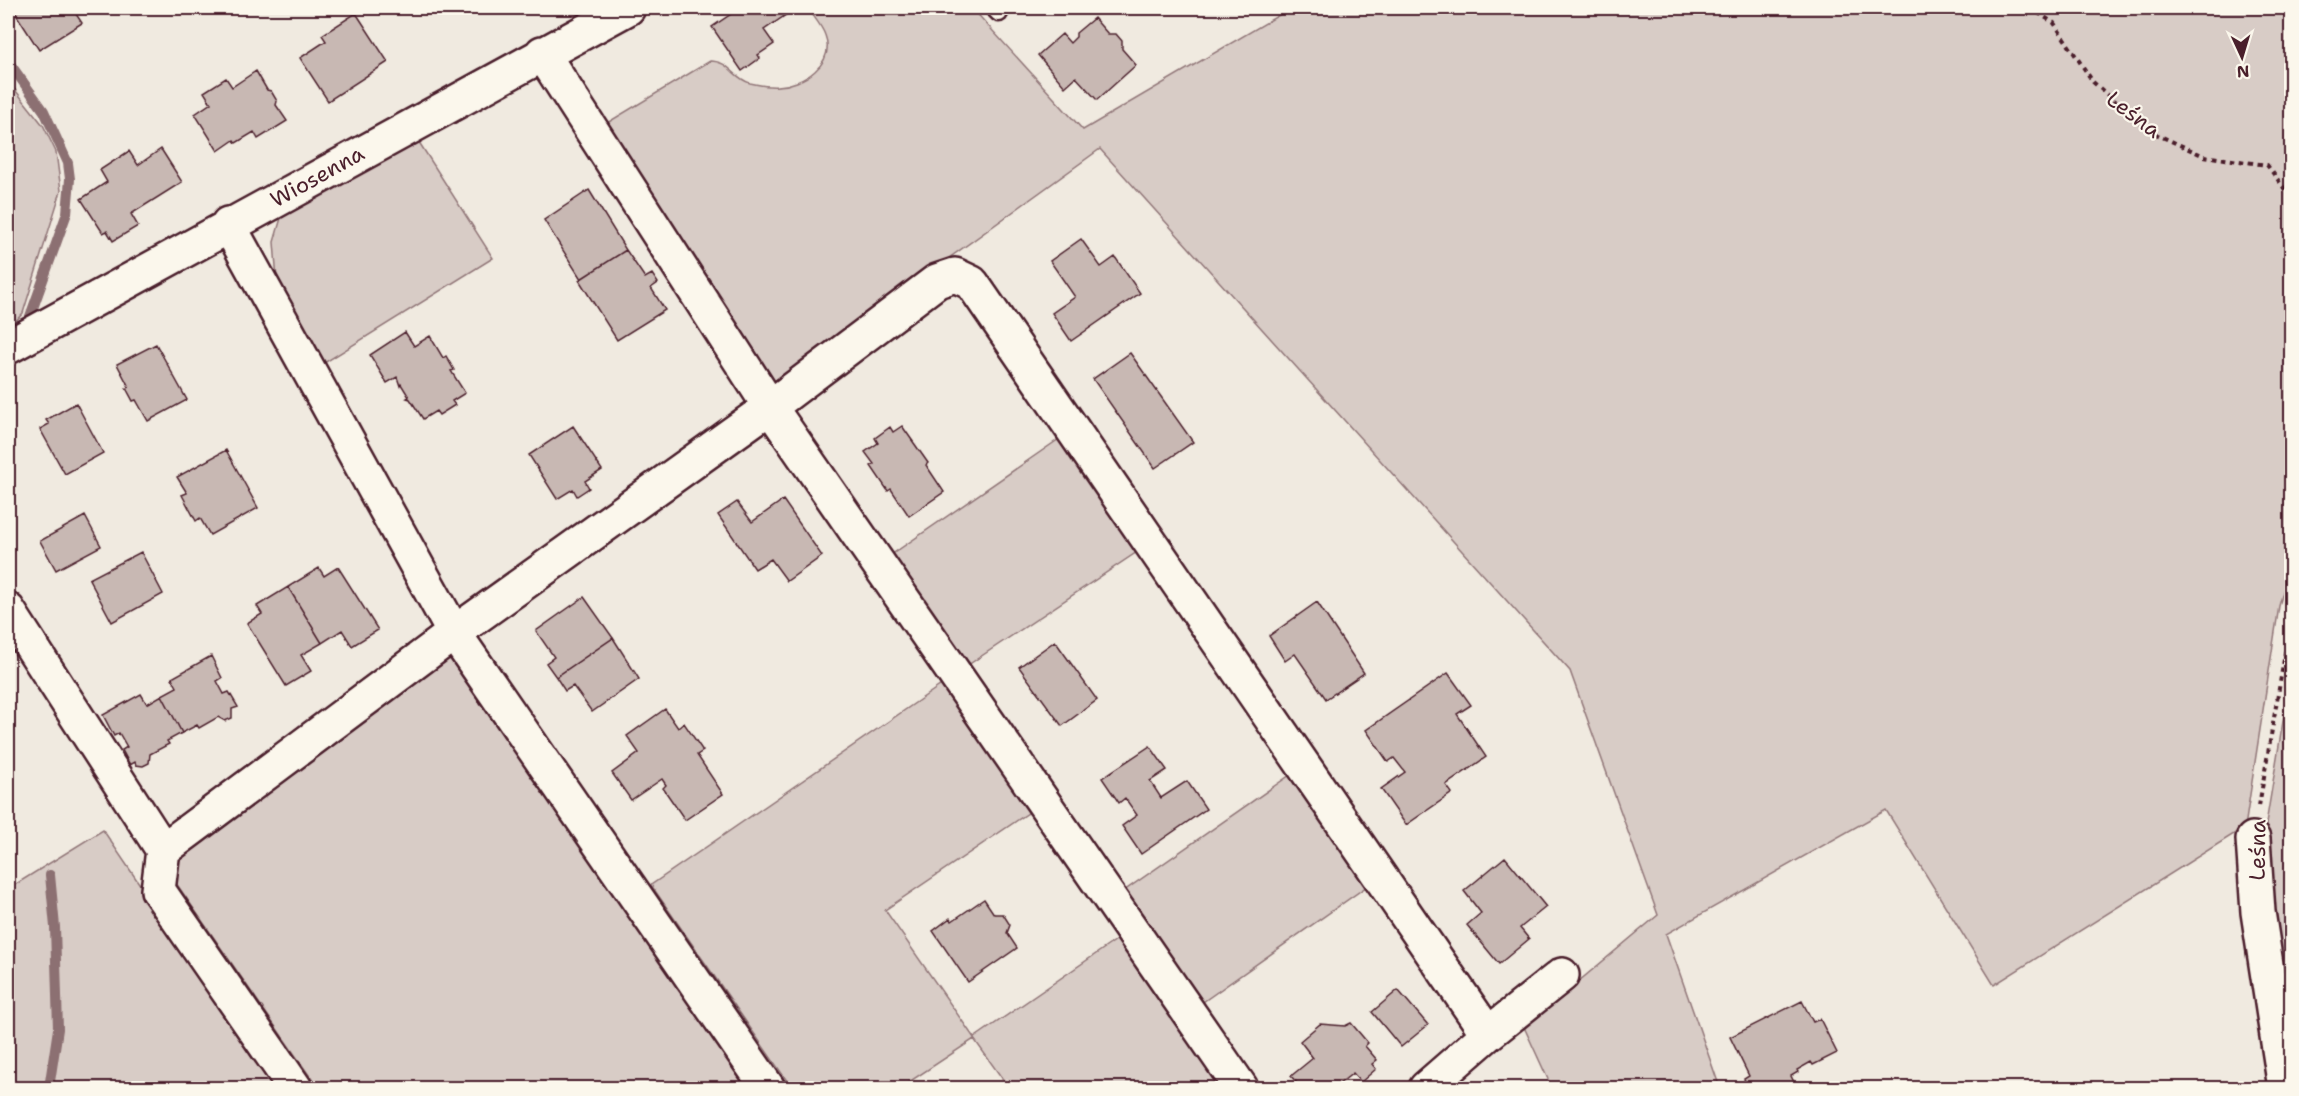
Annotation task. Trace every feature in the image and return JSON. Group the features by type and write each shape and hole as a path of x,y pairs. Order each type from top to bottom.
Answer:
{"street":[{"name":"Wiosenna","path":"8,346 228,224 628,8"},
{"path":"542,53 770,407 1241,1089"},
{"path":"228,224 454,633 768,1089"},
{"path":"163,850 454,633 770,407 937,281 955,275 972,282 1488,1034"},
{"path":"8,610 163,850 158,890 296,1089"},
{"name":"Leśna","path":"2253,839 2258,912 2285,1089"},
{"path":"1426,1089 1488,1034 1562,975"}],"path":[{"name":"Leśna","path":"2030,8 2054,23 2093,82 2147,130 2204,156 2267,165 2292,199"},
{"name":"Leśna","path":"2253,839 2292,612"}],"shaded area":[{"path":"808,8 972,8 1083,130 1291,8 2291,8 2291,564 2279,606 2245,827 1994,985 1886,810 1666,934 1720,1088 1552,1088 1524,1027 1658,915 1570,671 1100,149 773,385 607,123 710,61 722,64 744,81 761,85 788,85 807,77 822,64 827,45 824,32"},
{"path":"8,81 43,125 56,152 61,191 23,313 8,329"},
{"path":"417,139 493,258 321,365 277,280 274,242 283,211"},
{"path":"1062,437 1140,550 968,665 891,555"},
{"path":"444,658 458,659 753,1088 318,1088 151,847 153,834"},
{"path":"2291,673 2291,1073 2263,842"},
{"path":"947,681 1034,809 885,910 974,1038 1122,936 1226,1088 1009,1088 974,1039 900,1088 792,1088 651,885"},
{"path":"1293,773 1370,884 1200,1004 1124,891"},
{"path":"103,830 278,1088 8,1088 8,889"}],"building":[{"path":"12,8 72,8 82,23 39,50"},
{"path":"740,8 796,8 764,30 774,44 758,55 760,58 742,71 712,27"},
{"path":"356,13 388,62 328,101 300,58 326,41 322,35"},
{"path":"1094,18 1108,34 1116,34 1122,41 1122,49 1136,65 1097,100 1076,77 1065,87 1038,55 1062,34 1070,43 1076,37 1076,33"},
{"path":"256,71 267,90 271,91 277,101 276,105 287,121 258,139 254,132 236,143 234,140 218,151 195,114 211,103 204,92 226,78 232,87"},
{"path":"161,149 182,182 131,214 138,226 113,241 107,231 103,233 81,199 107,182 100,170 129,151 138,165"},
{"path":"589,190 626,250 581,279 544,220"},
{"path":"1081,239 1101,267 1115,257 1140,293 1071,341 1052,313 1075,297 1050,261"},
{"path":"626,250 645,278 652,274 658,283 651,288 665,310 617,340 579,280"},
{"path":"405,332 414,346 430,336 443,358 446,356 454,370 451,371 465,393 452,401 455,405 439,415 436,411 423,419 407,398 409,397 401,384 400,386 397,377 387,383 370,355"},
{"path":"156,344 187,400 148,421 136,400 133,401 126,388 129,387 117,364"},
{"path":"1130,353 1193,442 1155,468 1093,379"},
{"path":"76,403 103,453 65,474 40,429 49,424 46,420"},
{"path":"573,426 602,470 585,481 589,488 577,496 573,489 557,499 529,455"},
{"path":"902,426 928,463 926,465 944,492 909,516 891,489 888,491 871,466 874,464 865,452 878,443 875,438 890,427 893,432"},
{"path":"226,450 258,508 210,535 200,518 196,521 182,495 187,493 177,477"},
{"path":"783,500 822,556 787,581 771,559 755,569 718,515 737,502 752,522"},
{"path":"85,516 101,546 56,570 40,541"},
{"path":"141,552 163,594 112,622 89,579"},
{"path":"338,567 378,630 352,646 342,630 322,643 288,587 319,568 324,576"},
{"path":"288,587 322,643 301,655 311,671 286,686 247,623 262,614 257,606"},
{"path":"584,597 613,638 556,677 546,663 554,657 536,631"},
{"path":"1317,602 1364,673 1326,699 1295,654 1285,661 1269,636"},
{"path":"613,638 639,679 592,712 573,686 565,691 556,677"},
{"path":"1055,641 1097,700 1062,726 1019,667"},
{"path":"211,656 222,678 217,681 224,694 229,692 238,707 232,709 232,718 225,721 218,717 199,728 197,725 182,733 162,695 177,687 172,678"},
{"path":"1448,673 1471,705 1457,714 1486,757 1446,785 1452,793 1406,825 1381,789 1405,772 1394,758 1388,762 1366,730"},
{"path":"141,694 147,704 162,695 182,733 167,741 169,744 150,754 149,763 143,766 136,765 135,762 130,765 122,750 127,747 119,733 114,736 103,715"},
{"path":"665,709 678,728 684,723 703,751 697,755 723,794 685,820 663,788 666,785 662,779 631,800 612,773 639,753 627,736"},
{"path":"1150,746 1167,770 1150,781 1161,798 1187,781 1206,809 1141,854 1122,826 1137,815 1125,798 1119,803 1102,778"},
{"path":"1505,857 1546,907 1520,928 1529,939 1499,964 1467,925 1481,913 1464,891"},
{"path":"984,899 994,914 1003,914 1010,925 1007,933 1017,948 968,982 933,931 950,918 952,921"},
{"path":"1398,990 1428,1025 1401,1047 1372,1012"},
{"path":"1802,1001 1813,1022 1820,1019 1837,1053 1813,1065 1811,1062 1797,1070 1798,1072 1791,1076 1797,1088 1749,1088 1744,1079 1749,1076 1730,1037"},
{"path":"1351,1023 1368,1043 1365,1046 1377,1060 1372,1064 1376,1069 1361,1082 1353,1073 1334,1088 1301,1088 1291,1076 1313,1058 1300,1041 1320,1024 1345,1026"}],"waterway":[{"path":"8,61 44,111 68,163 70,179 67,213 28,322"},
{"path":"49,1088 58,1029 55,927 50,875"}]}
